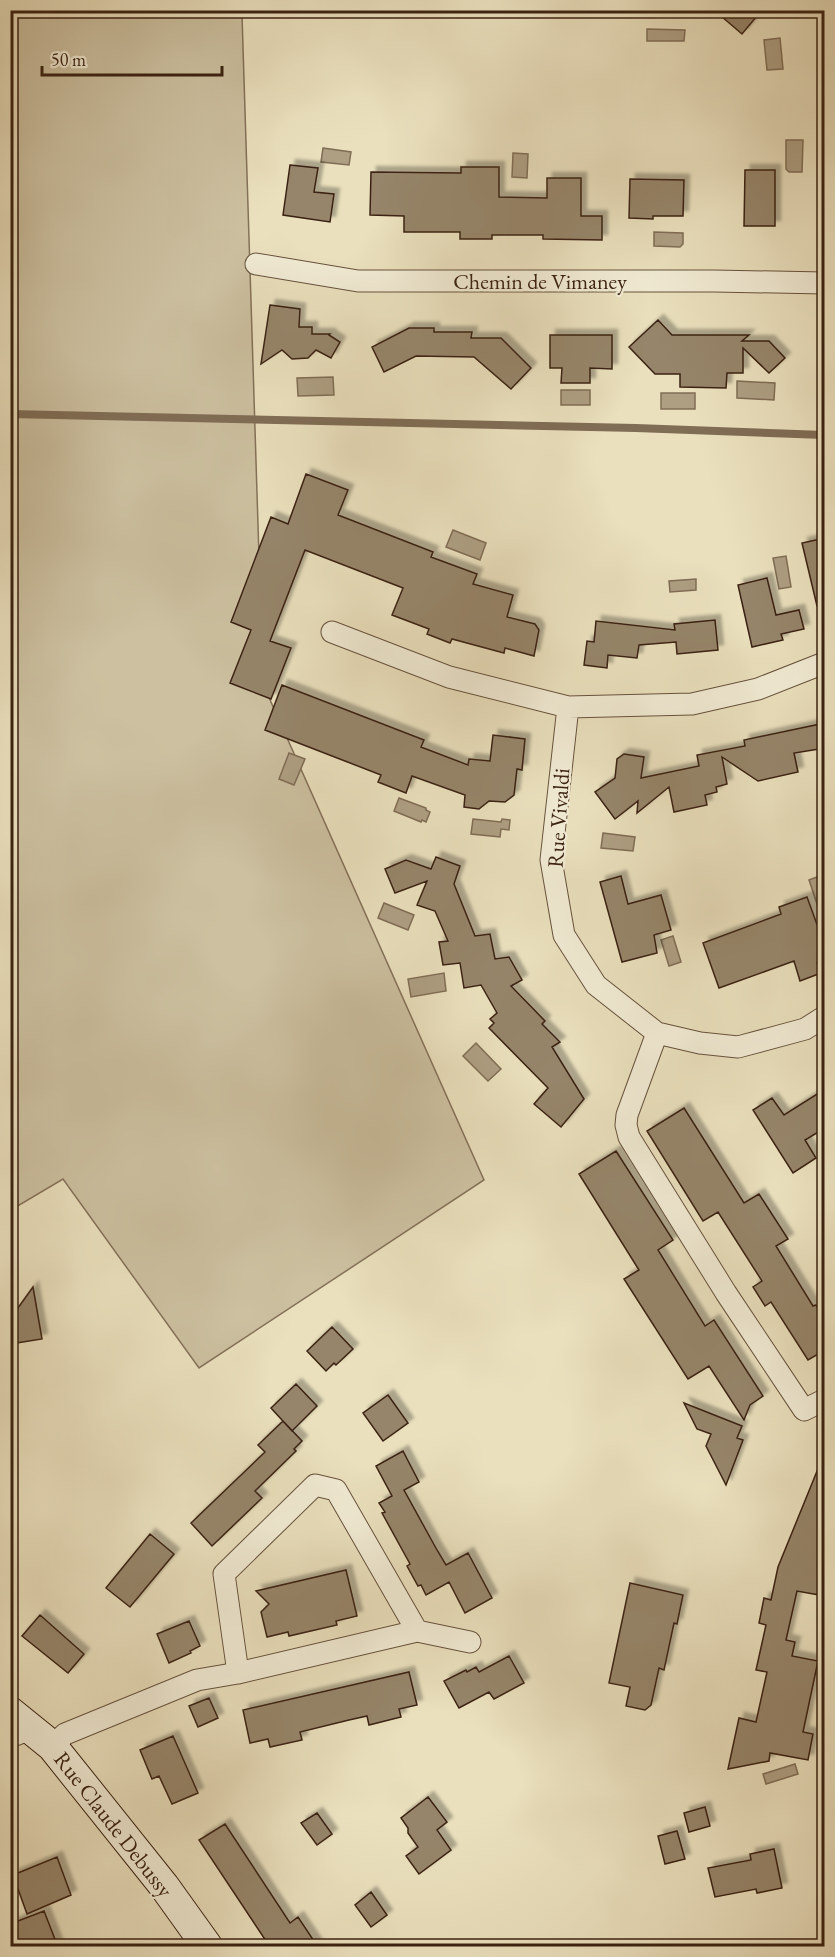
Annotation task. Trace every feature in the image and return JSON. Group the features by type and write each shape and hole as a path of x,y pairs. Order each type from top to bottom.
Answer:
{"street":[{"name":"Chemin de Vimaney","path":"256,264 358,281 825,283"},
{"path":"332,632 449,677 568,707 692,704 758,689 825,663"},
{"name":"Rue Vivaldi","path":"568,707 551,860 564,935 596,985 657,1033 700,1043 738,1047 805,1029 825,1017"},
{"path":"657,1033 627,1115 626,1125 629,1137 726,1293 804,1410 825,1400"},
{"path":"238,1673 224,1574 315,1485 336,1490 417,1632"},
{"path":"26,1731 65,1734 197,1680 238,1673 417,1632 470,1642"},
{"name":"Rue Claude Debussy","path":"26,1731 164,1886 207,1947"}],"shaded area":[{"path":"11,11 257,11 242,15 263,684 484,1180 199,1368 63,1179 11,1210"},
{"path":"647,29 685,30 684,41 647,41"},
{"path":"780,38 783,69 767,70 764,40"},
{"path":"786,140 803,140 802,172 789,172 786,169"},
{"path":"323,148 351,152 349,165 321,162"},
{"path":"513,153 528,154 527,178 512,177"},
{"path":"654,232 683,233 683,244 680,247 654,246"},
{"path":"333,377 334,395 298,396 297,378"},
{"path":"737,381 775,383 774,400 737,398"},
{"path":"561,390 590,390 590,405 561,405"},
{"path":"661,393 695,393 695,409 661,409"},
{"path":"453,530 486,543 480,560 446,547"},
{"path":"786,556 791,587 779,589 773,558"},
{"path":"696,579 696,590 670,592 669,581"},
{"path":"289,753 305,759 294,785 279,779"},
{"path":"399,798 426,808 430,812 426,822 394,811"},
{"path":"473,819 501,822 502,819 510,820 509,830 501,829 500,837 471,834"},
{"path":"603,833 635,837 633,851 601,848"},
{"path":"822,875 824,908 819,910 809,880"},
{"path":"384,903 414,915 408,930 378,918"},
{"path":"673,936 681,962 669,966 661,940"},
{"path":"444,973 446,991 411,997 408,979"},
{"path":"476,1043 501,1069 488,1081 463,1056"},
{"path":"795,1764 798,1774 766,1784 763,1774"}],"building":[{"path":"714,10 762,10 742,34"},
{"path":"290,165 318,168 314,192 334,194 330,222 283,215"},
{"path":"461,167 499,167 499,197 547,198 547,178 581,178 581,216 602,216 602,240 543,239 543,235 492,235 492,239 460,239 460,232 404,232 404,216 370,215 371,172 461,173"},
{"path":"745,170 775,170 775,226 744,226"},
{"path":"630,179 684,180 683,216 653,216 653,219 629,218"},
{"path":"270,305 300,309 299,327 312,327 312,334 330,334 340,342 331,358 316,350 308,358 292,359 282,350 261,364"},
{"path":"658,320 672,335 749,335 742,341 769,341 785,358 769,373 743,348 743,373 727,373 726,388 680,387 680,374 655,374 629,347"},
{"path":"409,328 434,328 434,332 472,332 471,338 501,338 531,368 511,389 474,357 416,356 384,372 372,347"},
{"path":"550,335 612,335 612,369 590,368 590,383 561,383 562,368 550,368"},
{"path":"306,474 348,490 338,515 433,552 431,557 477,574 473,584 513,595 507,617 535,624 539,630 534,656 505,648 504,653 452,639 450,643 427,634 429,629 392,615 403,588 305,550 270,641 291,648 271,699 230,683 251,630 231,622 271,517 288,524"},
{"path":"825,538 825,605 817,606 802,543"},
{"path":"767,578 776,615 799,610 804,629 781,634 783,640 752,647 738,585"},
{"path":"715,620 718,650 677,654 676,642 639,645 637,658 608,655 607,668 584,665 587,641 594,642 596,621 675,630 674,624"},
{"path":"282,685 424,740 421,747 468,765 469,759 490,761 493,735 525,739 522,770 517,769 514,795 505,802 489,801 479,809 464,807 465,795 412,776 406,793 378,782 381,775 265,730"},
{"path":"825,723 825,748 794,753 798,772 758,781 722,757 727,784 716,787 717,792 705,795 707,805 674,812 669,787 637,813 638,801 615,819 595,792 615,778 617,759 624,754 644,757 641,778 699,766 697,755 745,746 744,740"},
{"path":"436,857 460,866 454,884 475,936 490,934 495,959 509,957 522,980 511,986 545,1021 542,1024 560,1042 552,1047 584,1099 561,1127 534,1104 548,1088 489,1028 494,1023 490,1019 497,1013 481,985 464,988 460,963 443,965 439,942 448,941 435,911 417,905 427,881 395,893 385,869 406,860 431,869"},
{"path":"621,876 628,904 661,895 671,930 654,935 657,953 622,962 600,882"},
{"path":"807,897 819,930 825,927 825,961 817,963 821,973 800,981 794,961 719,988 703,943 781,914 779,907"},
{"path":"825,1089 825,1128 805,1140 816,1158 793,1173 753,1110 772,1098 784,1115"},
{"path":"684,1108 744,1203 759,1194 788,1239 776,1246 813,1306 816,1305 825,1319 825,1350 808,1360 771,1302 765,1306 753,1287 762,1281 718,1212 703,1221 647,1131"},
{"path":"616,1151 673,1240 658,1250 705,1326 714,1320 763,1396 750,1405 744,1420 709,1366 688,1379 624,1279 639,1270 579,1174"},
{"path":"33,1287 42,1339 10,1344 10,1319"},
{"path":"332,1327 353,1349 326,1371 307,1351"},
{"path":"296,1384 317,1406 292,1431 271,1408"},
{"path":"388,1395 408,1423 383,1441 363,1413"},
{"path":"684,1403 742,1426 737,1438 743,1440 726,1485 706,1446 711,1434 697,1429"},
{"path":"283,1421 302,1441 294,1449 296,1451 255,1491 262,1498 212,1546 191,1523 265,1452 258,1445"},
{"path":"403,1451 419,1482 404,1490 446,1565 468,1553 492,1598 465,1613 449,1582 426,1595 421,1585 418,1586 407,1566 410,1564 382,1513 385,1512 379,1503 392,1496 376,1466"},
{"path":"824,1454 825,1596 797,1591 786,1640 795,1642 792,1656 818,1661 803,1732 813,1734 808,1760 770,1753 769,1761 728,1769 739,1718 756,1722 767,1672 756,1670 766,1625 759,1623 764,1598 771,1600 778,1567"},
{"path":"150,1534 174,1554 130,1607 106,1588"},
{"path":"346,1570 357,1616 336,1621 337,1625 289,1636 288,1632 267,1637 261,1612 269,1604 256,1591"},
{"path":"630,1583 683,1595 677,1624 674,1623 664,1670 659,1668 651,1705 645,1710 626,1706 630,1687 609,1683"},
{"path":"40,1615 84,1654 68,1673 22,1636"},
{"path":"189,1621 200,1646 190,1651 191,1653 169,1663 157,1634"},
{"path":"509,1656 524,1683 494,1699 489,1692 459,1708 444,1681 476,1667 479,1672"},
{"path":"409,1672 417,1705 399,1709 401,1717 369,1725 367,1716 349,1720 300,1732 302,1740 270,1747 268,1739 250,1743 243,1710"},
{"path":"209,1698 218,1718 198,1727 189,1706"},
{"path":"173,1736 198,1793 172,1804 159,1776 152,1779 140,1750"},
{"path":"428,1797 447,1822 437,1830 451,1850 419,1874 406,1856 418,1847 401,1818"},
{"path":"705,1807 710,1826 689,1832 684,1813"},
{"path":"317,1813 332,1834 317,1845 301,1823"},
{"path":"225,1824 290,1923 298,1917 318,1947 270,1947 199,1840"},
{"path":"677,1831 685,1859 665,1864 658,1836"},
{"path":"774,1849 782,1888 757,1893 756,1889 715,1897 708,1868 751,1860 750,1854"},
{"path":"57,1857 71,1895 27,1914 13,1875"},
{"path":"371,1892 387,1915 371,1927 355,1905"},
{"path":"44,1911 58,1947 10,1947 10,1924"}],"waterway":[{"path":"10,414 636,428 824,435"}]}
